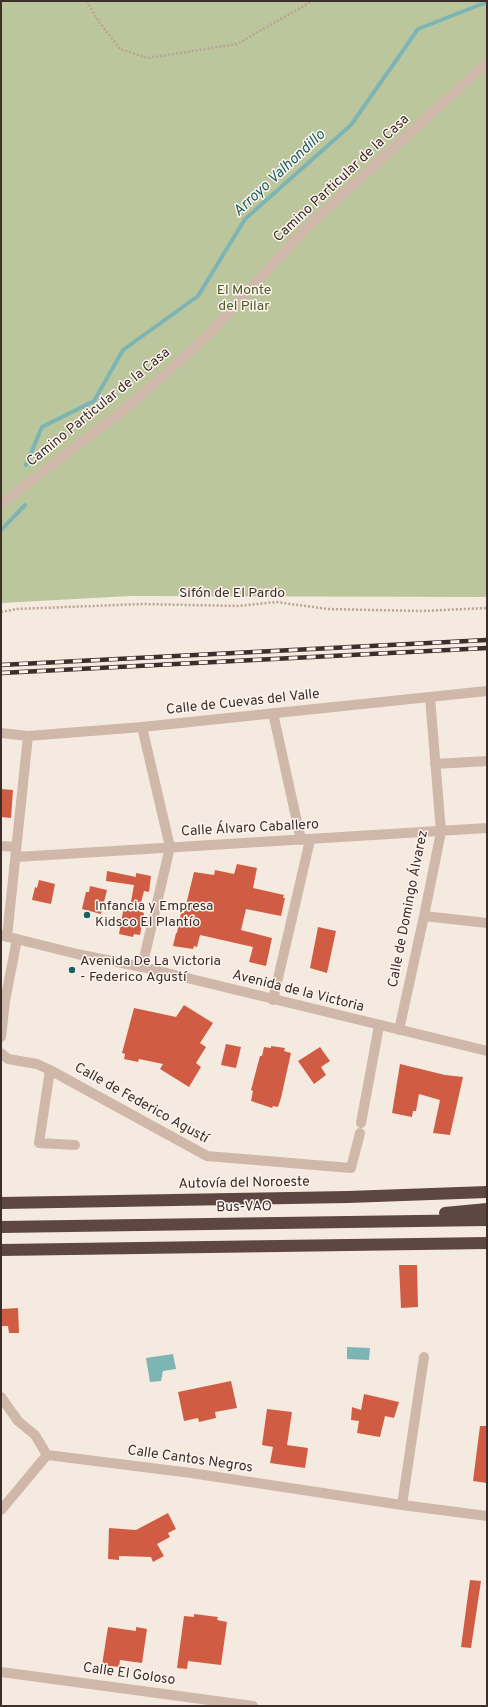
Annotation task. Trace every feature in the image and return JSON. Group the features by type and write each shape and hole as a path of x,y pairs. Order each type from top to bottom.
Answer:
{"highway":[{"name":"Autovía del Noroeste","path":"1,1203 348,1197 487,1192"},
{"path":"348,1221 487,1209"},
{"name":"Bus-VAO","path":"1,1227 487,1220"},
{"path":"1,1250 487,1243"}],"street":[{"name":"Camino Particular de la Casa","path":"1,504 130,405 206,337 306,228 487,63"},
{"name":"Calle de Cuevas del Valle","path":"1,733 28,736 142,727 487,691"},
{"name":"Calle de Domingo Álvarez","path":"399,1030 441,832 430,697"},
{"path":"273,713 306,840 273,1000"},
{"path":"142,727 170,847 142,967"},
{"path":"1,1036 5,1001 8,937 28,736"},
{"path":"435,764 487,760"},
{"name":"Calle Álvaro Caballero","path":"1,846 16,852 170,847 441,832 487,828"},
{"path":"424,916 487,923"},
{"name":"Avenida de la Victoria","path":"8,937 76,954 142,967 379,1026 487,1051"},
{"name":"Avenida de la Victoria","path":"361,1128 379,1026"},
{"name":"Calle de Federico Agustí","path":"1,1053 8,1059 37,1064 50,1070 207,1156 351,1168 361,1128"},
{"name":"Calle de Federico Agustí","path":"50,1070 39,1143 75,1145"},
{"path":"402,1505 424,1357"},
{"path":"1,1397 18,1421 35,1435 47,1455 1,1510"},
{"name":"Calle Cantos Negros","path":"47,1455 192,1473 402,1505 487,1516"},
{"name":"Calle El Goloso","path":"1,1672 253,1706"}],"path":[{"path":"86,1 120,50 148,58 237,44 312,1"},
{"name":"Sifón de El Pardo","path":"1,612 17,609 142,604 239,606 276,602 328,609 422,611 487,608"}],"green space":[{"name":"El Monte del Pilar","path":"1,1 487,1 487,597 130,596 1,603"}],"water":[{"path":"347,1347 370,1348 369,1360 347,1359"},
{"path":"173,1354 176,1369 163,1371 161,1381 150,1382 146,1358"}],"building":[{"path":"1,789 13,790 11,818 1,817"},
{"path":"237,864 257,868 253,888 284,895 283,898 285,898 281,916 246,909 241,930 272,938 266,966 249,962 253,947 200,935 197,947 194,946 193,949 173,946 181,913 184,913 194,872 214,875 215,870 234,874"},
{"path":"107,871 136,877 136,873 151,876 149,892 144,891 139,911 144,913 140,935 134,934 133,937 119,934 124,906 130,907 134,885 106,881"},
{"path":"39,880 55,884 51,904 32,900 35,887 37,888"},
{"path":"90,886 107,890 101,914 82,909 86,892 89,892"},
{"path":"318,927 336,931 327,973 310,968"},
{"path":"184,1005 213,1023 200,1043 206,1047 196,1063 201,1067 189,1087 160,1069 163,1064 139,1059 138,1062 124,1059 125,1054 122,1053 134,1008 176,1017"},
{"path":"226,1044 241,1047 236,1068 221,1065"},
{"path":"271,1046 285,1048 284,1051 291,1053 278,1107 273,1106 272,1108 251,1101 253,1091 251,1090 260,1056 262,1056 264,1047 271,1048"},
{"path":"320,1047 330,1061 321,1067 326,1075 314,1084 298,1061"},
{"path":"400,1064 445,1075 463,1077 450,1135 433,1133 440,1100 419,1094 416,1111 413,1111 412,1117 392,1113"},
{"path":"399,1265 417,1265 418,1307 401,1308"},
{"path":"18,1308 19,1333 9,1333 8,1326 1,1326 1,1309"},
{"path":"231,1381 237,1408 215,1412 216,1418 199,1422 198,1418 184,1421 178,1392"},
{"path":"364,1394 399,1402 394,1418 385,1416 380,1437 357,1433 359,1421 351,1420 352,1407 361,1410"},
{"path":"267,1409 292,1412 287,1445 308,1448 305,1468 270,1463 273,1447 262,1445"},
{"path":"480,1426 487,1426 487,1483 473,1481"},
{"path":"168,1513 176,1529 168,1533 170,1537 157,1544 164,1556 153,1562 151,1557 119,1556 119,1560 108,1559 109,1528 136,1530"},
{"path":"470,1580 481,1581 471,1648 461,1647"},
{"path":"194,1614 218,1617 217,1620 227,1622 221,1665 188,1661 187,1669 177,1668 184,1616 194,1617"},
{"path":"108,1627 136,1631 136,1627 147,1629 142,1663 120,1660 119,1667 102,1665"}],"waterway":[{"name":"Arroyo Valhondillo","path":"26,465 42,427 94,401 123,350 198,296 245,219 351,125 418,29 487,2"},
{"name":"Arroyo Valhondillo","path":"1,530 25,505"}],"railway":[{"path":"1,665 487,640"},
{"path":"1,673 487,648"}],"place":[{"name":"Infancia y Empresa Kidsco El Plantío","path":"87,915"},
{"name":"Avenida De La Victoria - Federico Agustí","path":"72,970"}]}
